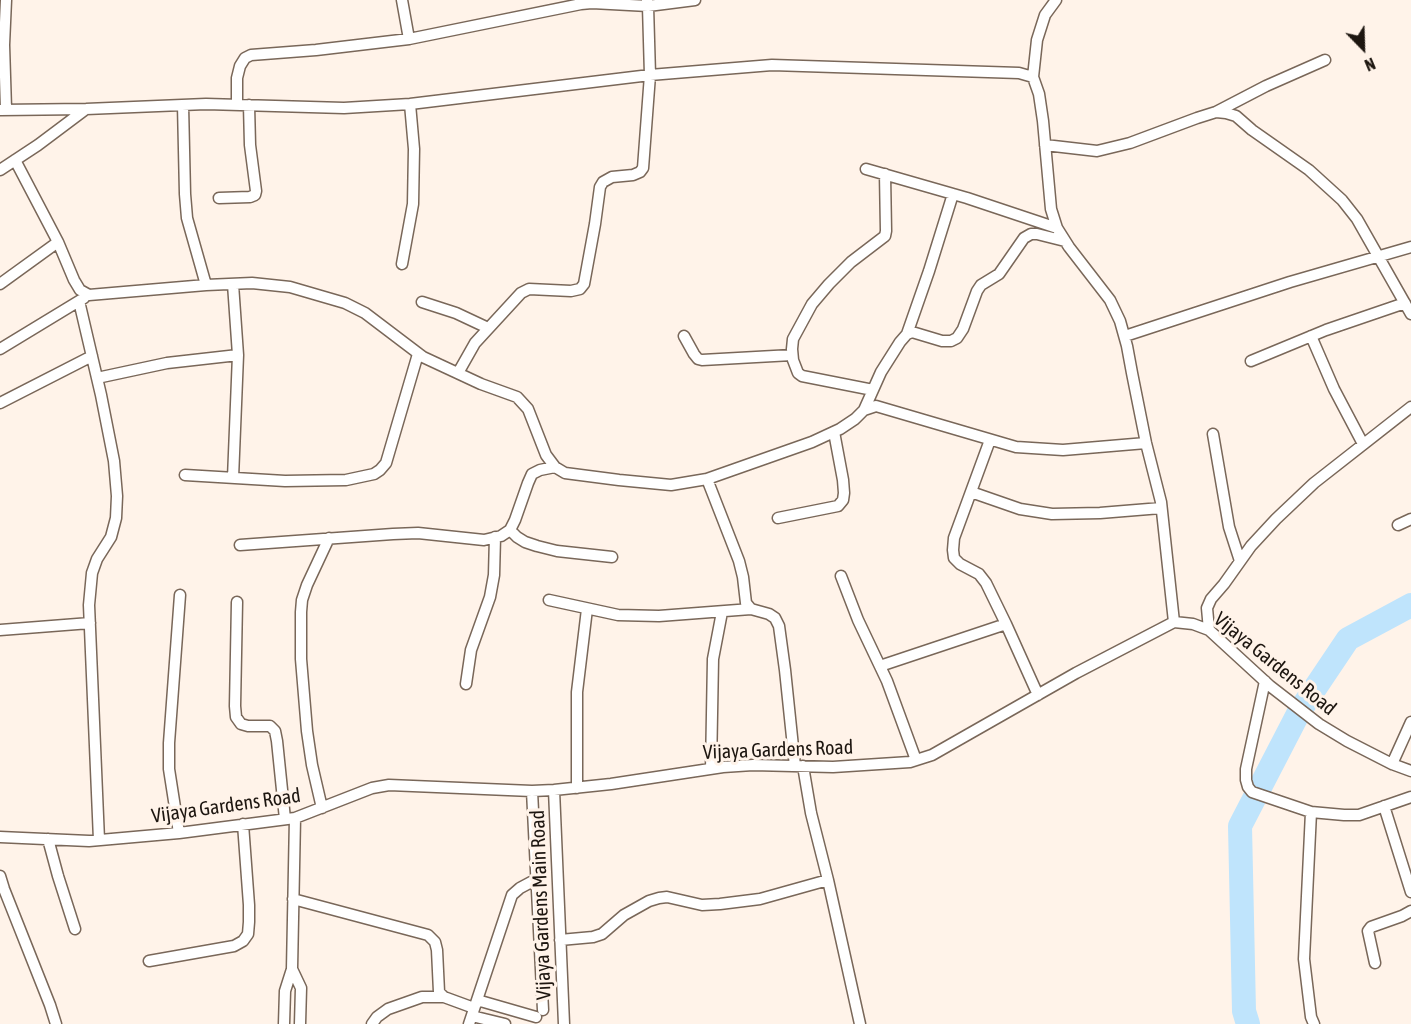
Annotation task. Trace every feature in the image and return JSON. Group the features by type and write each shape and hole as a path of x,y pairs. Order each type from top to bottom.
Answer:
{"street":[{"path":"6,0 2,45 3,110 183,105 344,108 410,104 650,75 772,65 1019,73 1033,77"},
{"path":"402,0 409,39"},
{"path":"219,198 250,197 255,195 256,191 237,78 240,66 245,58 251,55 409,39 581,4 695,0"},
{"path":"1056,0 1045,15 1037,40 1033,77 1039,94 1051,209 1057,228 1065,241 1110,300 1125,336 1161,508 1174,622"},
{"path":"458,373 475,343 521,293 529,289 571,291 580,289 584,284 600,187 603,182 612,177 633,175 643,168 650,75 648,3"},
{"path":"1045,145 1097,151 1130,143 1216,112 1266,86 1325,60"},
{"path":"402,264 413,194 414,149 410,104"},
{"path":"183,105 184,194 187,218 206,285"},
{"path":"0,170 86,109"},
{"path":"1216,112 1236,116 1309,170 1342,200 1357,219 1411,314"},
{"path":"15,160 58,242 74,280 80,290 89,295"},
{"path":"866,169 1057,228"},
{"path":"873,390 802,376 798,373 792,356 793,339 812,304 851,262 885,236 885,174"},
{"path":"0,350 89,295 252,283 290,287 345,303 365,313 423,357 481,384 517,397 528,409 546,455 555,467 565,473 661,484 707,479 812,442 834,432 855,419 864,410 881,372 907,334 953,194"},
{"path":"907,334 912,332 942,341 957,338 981,285 999,274 1024,238 1037,234 1065,241"},
{"path":"0,284 58,242"},
{"path":"1125,336 1290,282 1411,247"},
{"path":"232,284 238,355 233,478"},
{"path":"79,301 114,461 117,496 117,518 111,537 97,559 92,573 89,605 99,840"},
{"path":"422,302 488,328"},
{"path":"1251,361 1311,336 1405,303"},
{"path":"684,336 694,354 702,360 792,356"},
{"path":"1311,336 1334,389 1363,444"},
{"path":"185,475 285,481 346,480 374,474 386,462 418,354"},
{"path":"97,378 167,363 238,355"},
{"path":"0,403 92,356"},
{"path":"864,410 876,406 1016,447 1063,450 1146,443"},
{"path":"1209,630 1207,608 1211,599 1251,546 1314,483 1411,407"},
{"path":"778,518 838,506 843,500 843,480 834,432"},
{"path":"1213,434 1229,527 1240,561"},
{"path":"990,440 954,538 952,550 954,558 960,564 979,574 986,583 1038,695"},
{"path":"240,544 418,533 484,540 501,536 510,530 515,520 532,474 555,467"},
{"path":"707,479 739,561 746,603 750,609"},
{"path":"971,492 1020,509 1052,514 1161,508"},
{"path":"1398,525 1411,519"},
{"path":"510,530 525,542 537,546 557,551 612,557"},
{"path":"466,684 471,650 490,597 494,575 495,537"},
{"path":"322,808 307,731 301,659 301,612 307,585 329,538"},
{"path":"841,576 858,620 887,681 916,760"},
{"path":"179,832 170,769 169,743 180,595"},
{"path":"549,600 618,615 660,616 750,609 775,618 799,766 828,880 860,1024"},
{"path":"237,602 236,717 241,724 270,726 275,731 290,819 293,899 292,969 285,990 284,1024"},
{"path":"577,788 577,692 587,609"},
{"path":"711,769 713,659 722,612"},
{"name":"Vijaya Gardens Road","path":"0,837 99,840 290,819 372,788 389,785 554,790 753,765 833,766 910,762 932,755 1076,673 1174,622 1193,624 1209,630 1268,683 1319,724 1392,764 1411,771"},
{"path":"0,630 90,623"},
{"path":"880,666 1006,624"},
{"path":"1268,683 1246,769 1246,780 1252,792 1311,812 1344,815 1359,814 1411,797"},
{"path":"1392,764 1411,722"},
{"name":"Vijaya Gardens Main Road","path":"532,790 538,1017"},
{"name":"Vijaya Gardens Main Road","path":"554,790 564,1021"},
{"path":"1384,806 1411,892"},
{"path":"1311,812 1304,959 1311,1017 1314,1024"},
{"path":"149,961 234,946 243,941 248,934 249,905 243,825"},
{"path":"48,839 75,928"},
{"path":"0,876 57,1024"},
{"path":"473,1012 512,895 536,880"},
{"path":"560,940 602,934 624,915 659,898 667,897 702,905 730,903 760,899 828,880"},
{"path":"293,899 428,935 435,942 437,950 439,992 473,1012 505,1024"},
{"path":"1375,963 1368,931 1371,927 1411,911"},
{"path":"292,969 301,988 300,1024"},
{"path":"372,1024 388,1009 422,997 444,997"},
{"path":"473,1012 538,1017 553,1009 561,1014 564,1021"}],"waterway":[{"path":"1248,1024 1244,1011 1240,826 1299,712 1348,639 1411,605"}]}
